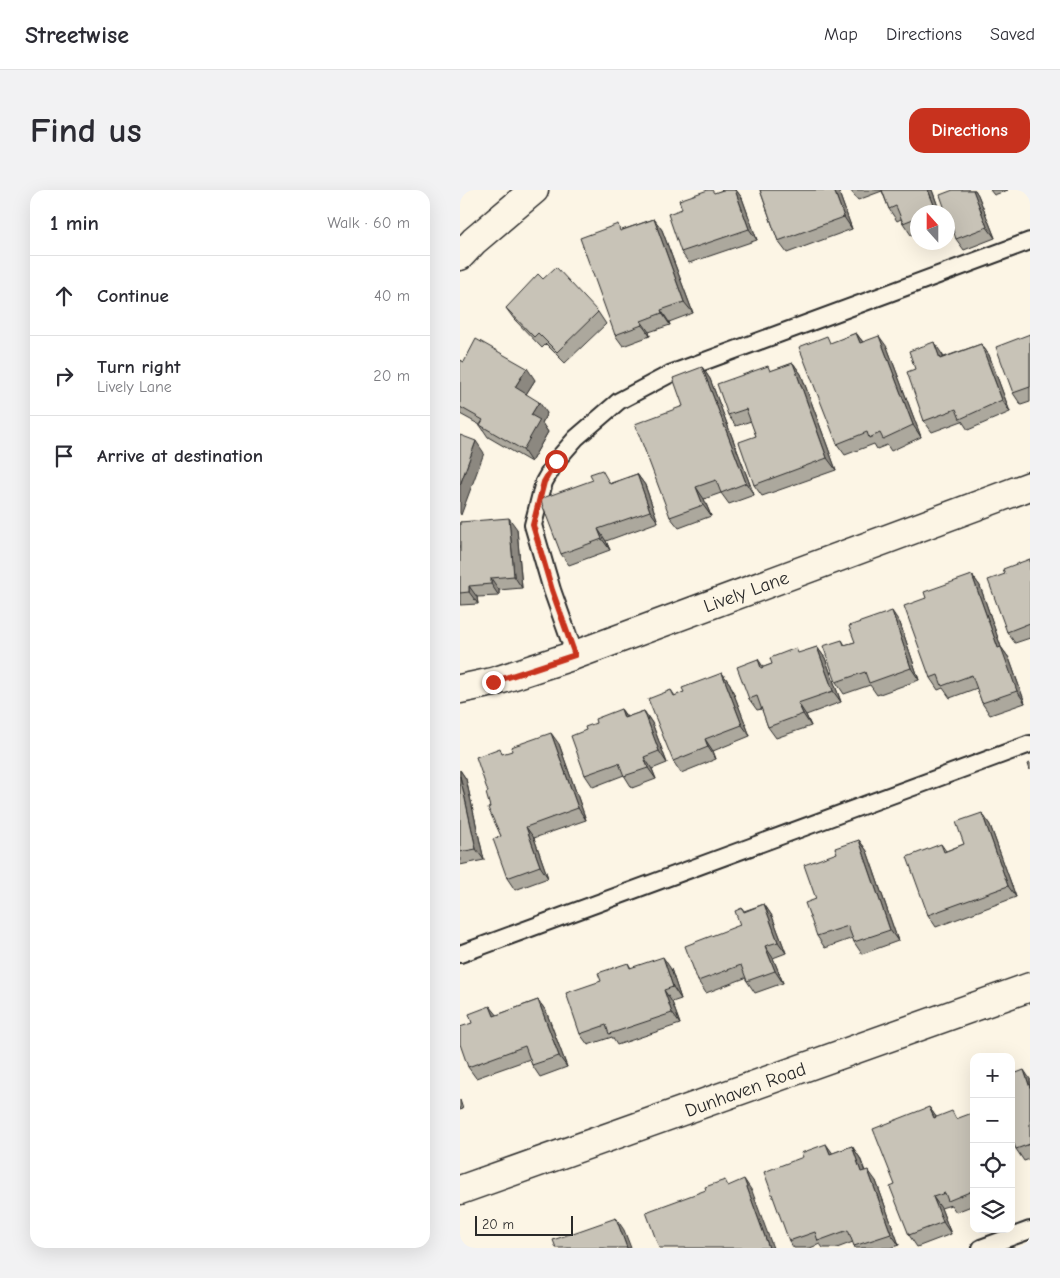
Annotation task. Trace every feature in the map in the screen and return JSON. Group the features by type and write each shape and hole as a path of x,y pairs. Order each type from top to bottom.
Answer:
{"street":[{"path":"460,256 474,241 534,190"},
{"name":"Lively Lane","path":"460,689 493,682 575,655 1030,486"},
{"name":"Dunhaven Road","path":"460,1190 1030,987"}],"lane":[{"path":"575,655 552,590 533,525 544,482 556,461 576,438 618,401 670,374 1030,241"},
{"path":"460,954 1030,744"},
{"path":"981,1248 1030,1230"}],"building":[{"path":"712,190 714,193 723,190 735,190 749,229 681,252 668,214 682,209 679,200"},
{"path":"760,190 834,190 844,217 778,241"},
{"path":"882,190 928,190 934,205 910,205 910,220 903,223 896,206 889,209"},
{"path":"953,190 973,190 987,227 956,239 955,205 944,205 940,195"},
{"path":"654,219 684,302 661,310 662,313 641,321 642,325 615,335 580,238 618,224 620,231"},
{"path":"556,267 598,312 557,352 538,333 534,337 506,308 538,274 543,279"},
{"path":"856,333 860,343 879,336 913,425 883,439 880,433 869,438 867,432 837,444 799,347 827,336 830,343"},
{"path":"1030,334 1030,387 1013,393 996,347"},
{"path":"476,339 527,368 515,387 539,402 531,415 540,420 523,450 480,425 483,420 460,407 460,360 464,362"},
{"path":"934,342 940,359 981,344 1002,400 960,419 956,409 924,421 907,372 915,369 909,351"},
{"path":"793,363 827,458 754,485 739,442 756,436 746,409 728,415 717,384 768,366 770,371"},
{"path":"702,367 746,483 721,493 716,480 696,487 703,505 670,517 635,424 683,406 673,378"},
{"path":"460,435 476,441 460,485"},
{"path":"602,470 610,484 637,474 650,511 598,529 602,539 561,554 540,499 593,480 590,474"},
{"path":"509,518 514,576 491,578 491,584 469,586 469,592 460,593 460,522"},
{"path":"1030,559 1030,623 1007,632 988,580 1005,574 1003,569"},
{"path":"972,575 998,648 1001,647 1017,691 982,703 972,675 942,686 938,675 930,678 904,606 926,598 924,592"},
{"path":"892,611 911,668 869,683 865,672 836,682 823,646 842,640 844,645 855,642 849,626"},
{"path":"817,647 833,691 798,703 803,714 768,727 757,696 749,699 737,667 758,659 761,668 772,664 770,658 796,648 798,653"},
{"path":"722,673 742,725 705,739 708,747 673,761 648,699 671,690 674,696 684,692 682,688"},
{"path":"621,709 624,718 644,711 659,751 644,757 648,768 624,776 619,763 585,775 571,736 586,730 585,727 596,723 595,719"},
{"path":"551,733 578,808 526,827 540,866 507,878 493,839 501,836 488,808 490,807 486,793 488,792 476,757 500,748 502,754 512,751 511,747"},
{"path":"460,776 476,849 460,852"},
{"path":"982,813 1008,886 928,915 907,857 941,844 944,852 964,844 956,822"},
{"path":"859,840 890,930 854,942 848,926 817,936 805,903 816,899 804,865 837,853 835,848"},
{"path":"764,904 778,942 765,946 775,971 747,981 741,965 698,981 685,946 740,925 735,911 742,908 744,912"},
{"path":"663,957 673,987 664,990 672,1013 609,1034 606,1025 580,1034 566,993 601,981 598,973 628,963 630,968"},
{"path":"538,1000 559,1056 532,1065 525,1046 468,1067 460,1044 460,1027 472,1023 469,1014 490,1006 494,1016"},
{"path":"1024,1070 1030,1088 1030,1144 1016,1149 1015,1147 1015,1073"},
{"path":"929,1107 934,1118 952,1111 956,1119 970,1114 970,1192 948,1201 945,1193 933,1197 943,1222 909,1235 890,1187 895,1185 873,1129"},
{"path":"826,1144 830,1154 852,1146 861,1172 868,1170 891,1234 854,1246 848,1230 818,1241 815,1232 789,1241 764,1172 803,1157 801,1153"},
{"path":"744,1179 769,1248 659,1248 646,1212 706,1190 705,1187 725,1180 728,1186"},
{"path":"616,1218 627,1248 556,1248 553,1240"}],"route":[{"path":"493,682 575,655 552,590 533,525 544,482 556,461"}]}
